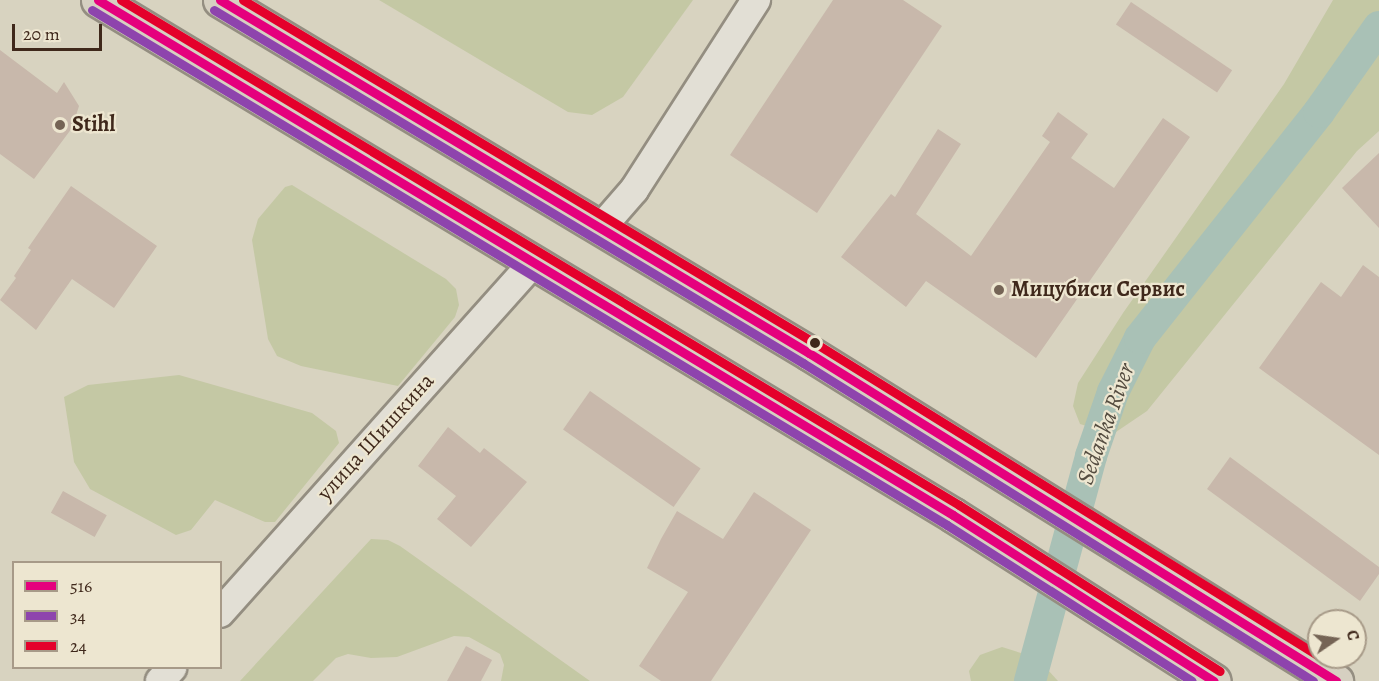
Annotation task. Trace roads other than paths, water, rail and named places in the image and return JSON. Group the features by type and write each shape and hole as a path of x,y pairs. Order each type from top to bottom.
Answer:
{"highway":[{"path":"98,0 953,515 1214,681"},
{"path":"220,0 983,460 1336,681"}],"street":[{"path":"600,228 634,190 756,0"},
{"name":"улица Шишкина","path":"222,611 533,263"},
{"path":"160,681 171,669"}],"waterway":[{"name":"Sedanka River","path":"1030,681 1091,456 1113,392 1140,338 1319,112 1379,27"}],"place":[{"name":"Stihl","path":"60,125"},
{"name":"Мицубиси Сервис","path":"999,290"}]}
